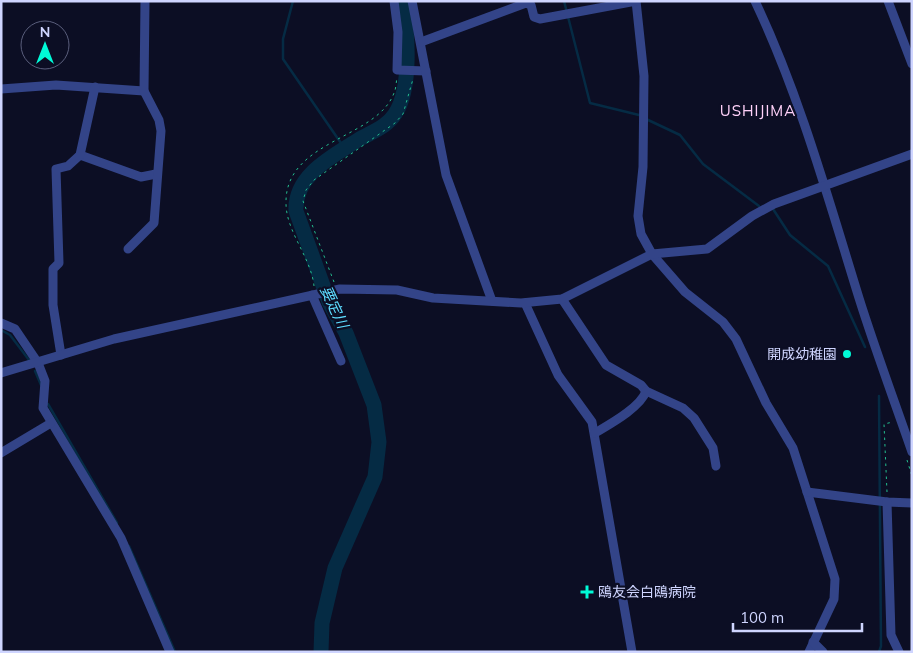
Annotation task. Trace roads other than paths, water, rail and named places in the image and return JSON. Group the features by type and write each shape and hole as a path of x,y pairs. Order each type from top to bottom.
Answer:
{"street":[{"path":"128,249 154,223 156,174 161,131 158,120 144,91 145,1"},
{"path":"394,1 398,23 398,70 426,71"},
{"path":"412,1 446,175 492,301"},
{"path":"420,42 522,3 531,5 533,15 536,18 636,1 644,76 643,167 638,216 642,234 652,254 685,292 714,313 730,329 775,420 793,448 835,579 834,599 812,642 809,652"},
{"path":"755,1 784,70 912,452"},
{"path":"888,1 912,64"},
{"path":"1,89 56,85 144,91"},
{"path":"61,355 53,305 53,270 59,263 56,169 68,166 80,155 96,88"},
{"path":"1,373 114,339 340,289 397,290 433,298 525,303 562,300 652,254 707,249 761,210 912,154"},
{"path":"80,155 141,177 156,174"},
{"path":"316,294 341,361"},
{"path":"562,300 606,365 642,385 646,391 683,408 694,418 713,448 716,466"},
{"path":"525,303 558,375 592,422 632,652"},
{"path":"1,323 15,329 38,363 45,382 42,406 120,538 170,652"},
{"path":"595,433 619,418 644,397 646,391"},
{"path":"1,453 51,423"},
{"path":"807,492 887,502 912,503"},
{"path":"887,502 891,635 899,652"},
{"path":"812,642 823,652"}],"waterway":[{"path":"293,1 283,39 283,59 345,149"},
{"name":"要定川","path":"321,652 322,623 335,568 375,477 379,442 374,405 346,333 329,302 296,211 297,199 301,188 316,169 337,153 383,126 395,114 404,90 407,59 406,27 402,1"},
{"path":"564,1 590,103 639,115"},
{"path":"646,119 680,135 703,164 759,206"},
{"path":"773,209 790,235 828,266 865,347"},
{"path":"1,330 10,335 29,360"},
{"path":"35,371 41,385"},
{"path":"879,396 881,646 879,652"},
{"path":"48,404 117,523"},
{"path":"129,546 175,652"}],"place":[{"name":"開成幼稚園","path":"847,354"},
{"name":"鴎友会白鴎病院","path":"587,592"}],"district":[{"name":"USHIJIMA","path":"758,111"}]}
